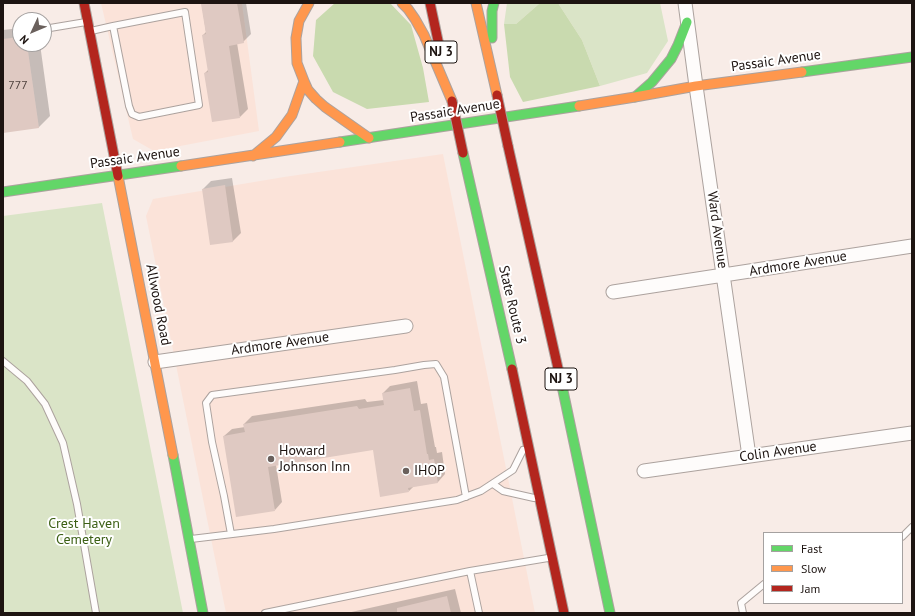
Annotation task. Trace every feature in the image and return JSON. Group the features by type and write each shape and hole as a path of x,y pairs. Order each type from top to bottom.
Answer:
{"main road":[{"name":"Allwood Road","path":"84,3 203,613"},
{"path":"309,3 299,21 296,38 297,63 304,81 308,90 325,107 369,138"},
{"path":"402,3 408,9 424,35 452,102"},
{"name":"State Route 3","path":"430,3 528,442 564,613"},
{"name":"NJ 3","path":"476,3 560,375 610,613"},
{"path":"494,3 491,34 497,95"},
{"path":"635,97 652,82 671,59 687,22"},
{"name":"Passaic Avenue","path":"3,192 253,156 635,97 696,86 912,57"},
{"path":"253,156 276,137 292,115 304,81"}],"street":[{"name":"Ward Avenue","path":"685,3 750,456"},
{"name":"Ardmore Avenue","path":"613,292 912,246"},
{"name":"Ardmore Avenue","path":"155,362 406,326"},
{"name":"Colin Avenue","path":"644,471 912,434"}],"lane":[{"path":"90,31 112,26 185,12 199,105 139,117 132,114 112,26"},
{"path":"52,27 88,22"},
{"path":"3,361 27,381 45,404 63,443 77,504 96,613"},
{"path":"232,534 212,442 206,403 212,395 436,364 444,377 466,497"},
{"path":"188,539 274,529 457,500 481,491 513,470 528,442"},
{"path":"493,484 503,491 540,500"},
{"path":"903,536 912,527"},
{"path":"269,613 470,571 552,557"},
{"path":"470,571 479,613"},
{"path":"743,613 741,603 763,585"}],"shaded area":[{"path":"101,3 242,3 259,131 154,151 133,139"},
{"path":"443,154 535,613 226,613 146,216 153,199 284,177"}],"green space":[{"path":"335,3 390,3 411,25 423,68 429,102 367,109 333,92 313,56 316,20"},
{"path":"507,3 540,3 516,24 504,24"},
{"path":"540,3 558,3 582,40 600,86 523,102 510,77 504,24 516,24"},
{"path":"558,3 660,3 668,41 647,73 600,86 582,40"},
{"name":"Crest Haven Cemetery","path":"102,203 183,613 3,613 3,216"}],"building":[{"path":"237,3 244,43 229,46 240,118 212,122 204,73 208,72 202,35 206,34 201,4"},
{"path":"12,38 12,52 28,52 39,128 3,133 3,39"},
{"path":"225,185 233,242 210,245 202,189"},
{"name":"Howard Johnson Inn","path":"410,388 414,411 420,410 427,454 429,460 434,459 438,483 408,488 409,492 380,497 373,450 268,467 275,511 236,517 223,436 245,432 243,424 357,406 359,409 384,405 382,393"},
{"path":"447,596 451,613 397,613 397,608"}],"traffic: fast":[{"path":"492,38 492,11 494,3"},
{"path":"635,97 652,82 671,59 687,22"},
{"path":"802,72 912,57"},
{"path":"340,142 579,106"},
{"path":"463,153 512,369"},
{"path":"3,192 181,166"},
{"path":"562,386 610,613"},
{"path":"173,455 203,613"}],"traffic: slow":[{"path":"309,3 299,21 296,38 297,63 304,81 308,90 325,107 369,138"},
{"path":"402,3 415,19 424,35 452,101"},
{"path":"476,3 497,95"},
{"path":"579,106 696,86 802,72"},
{"path":"253,156 276,137 292,115 304,81"},
{"path":"181,166 340,142"},
{"path":"118,176 173,455"}],"traffic: jam":[{"path":"84,3 118,176"},
{"path":"430,3 440,50"},
{"path":"497,95 508,146"},
{"path":"452,101 463,153"},
{"path":"508,146 562,386"},
{"path":"512,369 564,613"}],"place":[{"name":"Howard Johnson Inn","path":"271,459"},
{"name":"IHOP","path":"406,471"}]}
